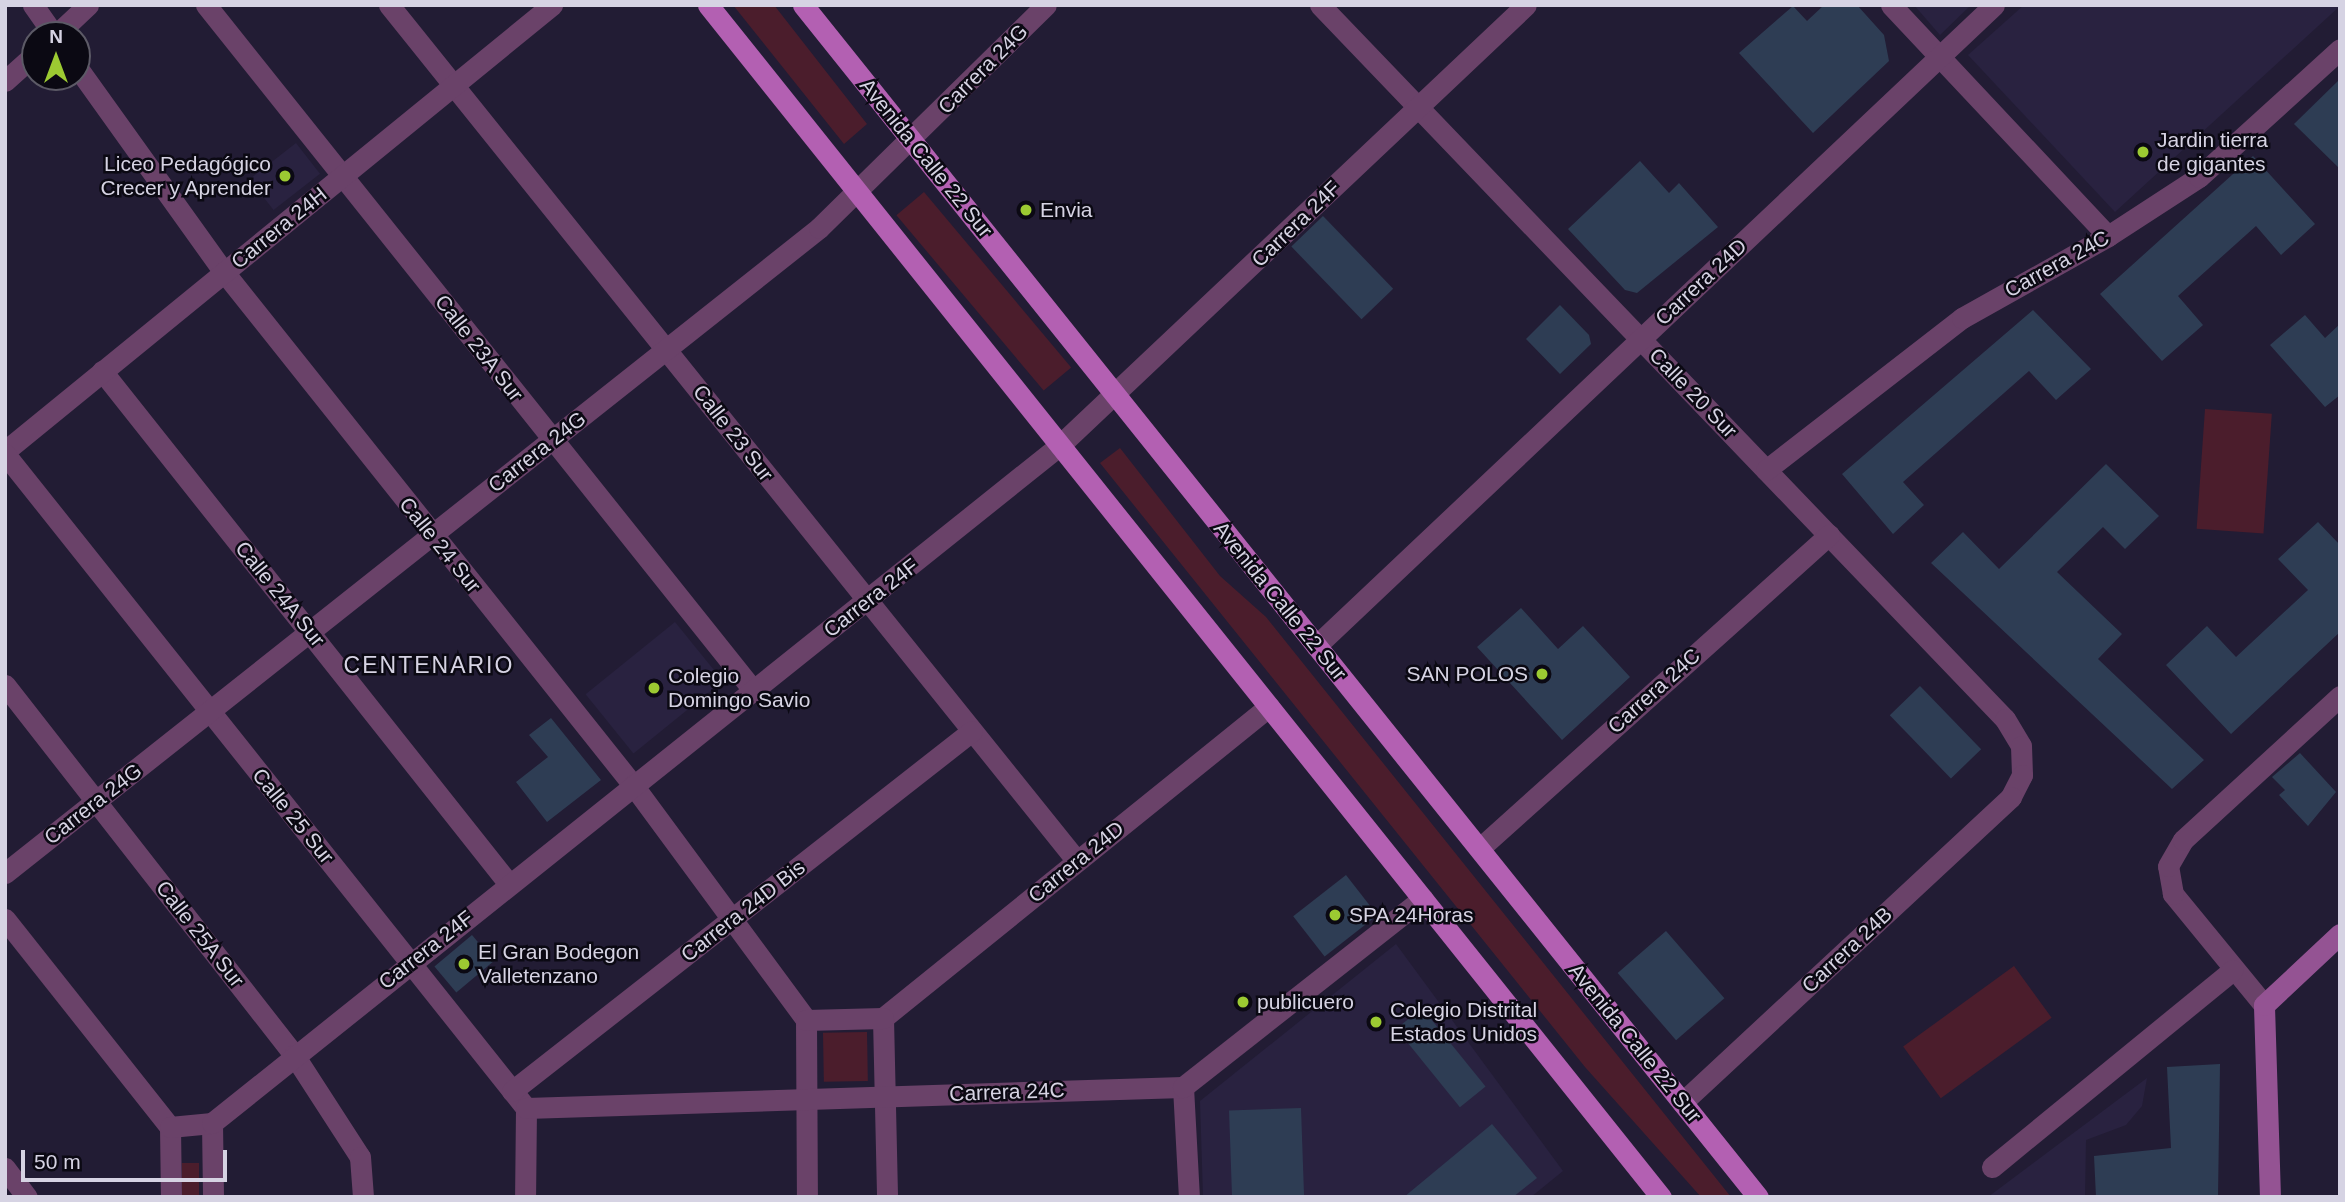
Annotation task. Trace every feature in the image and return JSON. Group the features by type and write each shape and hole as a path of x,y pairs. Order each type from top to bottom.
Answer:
{"main road":[{"path":"708,5 1661,1197"},
{"name":"Avenida Calle 22 Sur","path":"803,5 1758,1197"},
{"path":"2270,1197 2264,1005 2340,934"},
{"path":"1633,1161 1645,1197"}],"street":[{"path":"33,5 45,21"},
{"path":"70,21 88,5"},
{"name":"Calle 23A Sur","path":"206,5 753,690"},
{"name":"Calle 23 Sur","path":"389,5 866,602 1077,861"},
{"name":"Carrera 24H","path":"5,452 552,5"},
{"name":"Carrera 24G","path":"5,873 667,350 858,193 1046,5"},
{"name":"Calle 20 Sur","path":"1320,5 1641,338 2015,733 2024,762 2011,797"},
{"name":"Carrera 24F","path":"212,1122 1059,446 1526,5"},
{"path":"1891,5 2108,236"},
{"name":"Carrera 24D","path":"1316,646 1994,5"},
{"name":"Carrera 24C","path":"1766,470 1962,318 2108,236 2199,177 2340,49"},
{"path":"5,81 21,67"},
{"name":"Calle 24 Sur","path":"91,87 224,272 633,785 735,918 806,1020"},
{"name":"Calle 24A Sur","path":"102,372 509,884"},
{"name":"Calle 25 Sur","path":"5,452 526,1108"},
{"name":"Carrera 24C","path":"1479,848 1829,535"},
{"name":"Calle 25A Sur","path":"5,685 294,1055 360,1157 363,1197"},
{"path":"2264,1005 2173,894 2168,878 2171,860 2183,840 2340,696"},
{"name":"Carrera 24D","path":"883,1017 1269,707"},
{"name":"Carrera 24D Bis","path":"512,1091 972,731"},
{"name":"Carrera 24B","path":"1682,1103 2011,797"},
{"path":"1189,1197 1183,1087 1423,898"},
{"path":"5,919 170,1127 171,1197"},
{"path":"1992,1167 2233,970"},
{"path":"807,1197 806,1020 883,1017 887,1197"},
{"name":"Carrera 24C","path":"526,1108 1183,1087"},
{"path":"525,1197 526,1108"},
{"path":"170,1127 212,1122 213,1197"},
{"path":"5,1168 27,1197"}],"shaded area":[{"path":"733,5 774,5 867,124 844,144"},
{"path":"1914,5 1971,5 1940,35"},
{"path":"2024,5 2340,6 2115,212 1968,55"},
{"name":"Liceo Pedagógico Crecer y Aprender","path":"296,143 320,174 274,210 250,179"},
{"path":"924,192 1071,367 1044,391 896,215"},
{"path":"2205,409 2272,414 2263,533 2197,529"},
{"path":"1120,448 1220,576 1266,617 1731,1197 1701,1197 1585,1067 1100,463"},
{"name":"Colegio Domingo Savio","path":"675,622 723,681 633,753 586,694"},
{"name":"Colegio Distrital Estados Unidos","path":"1396,944 1563,1171 1531,1197 1203,1197 1200,1101"},
{"path":"2014,966 2052,1018 1941,1098 1903,1047"},
{"path":"867,1032 868,1081 824,1082 823,1033"},
{"path":"2147,1078 2142,1106 2126,1125 2086,1140 2085,1197 1988,1197"},
{"path":"182,1163 199,1163 199,1197 182,1197"}],"building":[{"path":"1824,5 1857,5 1884,35 1889,61 1813,133 1739,53 1793,6 1807,21"},
{"path":"2340,79 2340,169 2294,124"},
{"path":"2253,156 2315,224 2281,255 2256,226 2178,296 2203,325 2162,361 2100,294"},
{"path":"1640,161 1669,193 1679,183 1718,227 1637,293 1625,290 1568,229"},
{"path":"1323,216 1393,289 1362,319 1291,247"},
{"path":"1560,305 1589,335 1591,344 1560,374 1526,339"},
{"path":"2033,310 2091,369 2056,400 2029,371 1903,482 1924,505 1893,534 1842,474"},
{"path":"2305,315 2325,338 2340,324 2340,395 2325,407 2270,345"},
{"path":"2106,464 2159,516 2125,549 2103,527 2057,572 2122,634 2098,659 2204,760 2172,789 1931,563 1963,532 1999,569"},
{"path":"2318,522 2340,545 2340,632 2231,734 2166,665 2207,626 2236,657 2308,590 2278,559"},
{"name":"SAN POLOS","path":"1521,608 1558,649 1583,626 1630,677 1562,740 1477,647"},
{"path":"1920,686 1981,749 1951,778 1890,715"},
{"path":"551,718 601,780 547,822 516,782 548,757 529,735"},
{"path":"2300,753 2336,792 2308,826 2279,795 2285,790 2272,777"},
{"name":"SPA 24Horas","path":"1346,875 1377,915 1325,956 1293,916"},
{"path":"1666,931 1724,998 1676,1040 1618,973"},
{"name":"El Gran Bodegon Valletenzano","path":"472,935 494,961 456,993 434,966"},
{"path":"1422,1008 1486,1086 1460,1107 1396,1029"},
{"path":"2220,1064 2218,1197 2096,1197 2094,1156 2171,1148 2167,1067"},
{"path":"1301,1108 1304,1197 1232,1197 1229,1111"},
{"path":"1492,1124 1537,1178 1513,1197 1404,1197"}],"place":[{"name":"Jardin tierra de gigantes","path":"2143,152"},
{"name":"Liceo Pedagógico Crecer y Aprender","path":"285,176"},
{"name":"Envia","path":"1026,210"},
{"name":"SAN POLOS","path":"1542,674"},
{"name":"Colegio Domingo Savio","path":"654,688"},
{"name":"SPA 24Horas","path":"1335,915"},
{"name":"El Gran Bodegon Valletenzano","path":"464,964"},
{"name":"publicuero","path":"1243,1002"},
{"name":"Colegio Distrital Estados Unidos","path":"1376,1022"}],"district":[{"name":"CENTENARIO","path":"429,665"}]}
